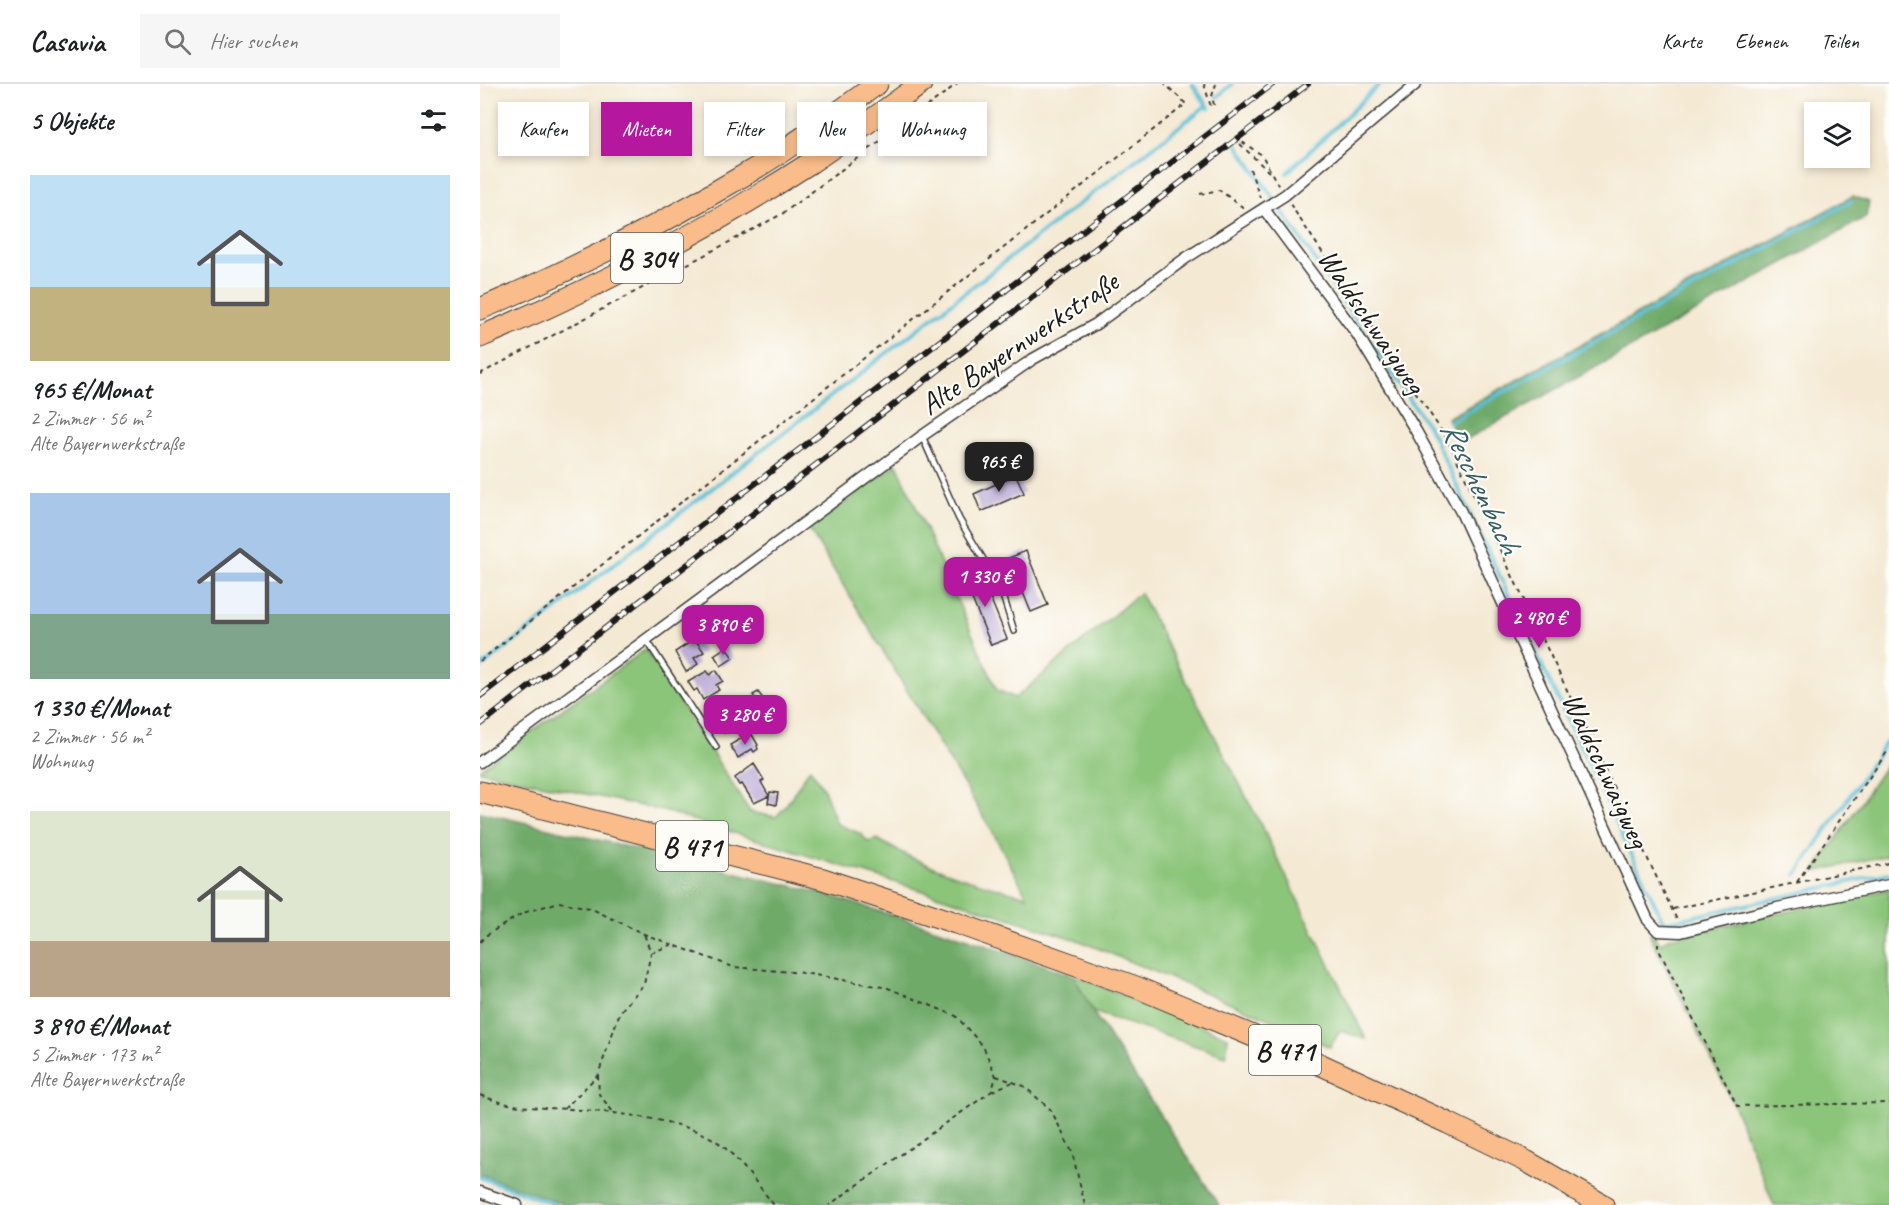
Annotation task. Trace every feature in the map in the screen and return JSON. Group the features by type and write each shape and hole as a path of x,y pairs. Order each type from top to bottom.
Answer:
{"highway":[{"name":"B 304","path":"480,309 523,291 657,224 742,176 798,141 877,84"},
{"name":"B 304","path":"480,337 534,314 635,265 756,197 812,162 921,84"},
{"path":"480,296 490,292 523,291"},
{"path":"480,349 534,314"},
{"name":"B 471","path":"480,792 823,879 956,923 1127,984 1315,1062 1448,1123 1526,1161 1603,1205"}],"street":[{"name":"Alte Bayernwerkstraße","path":"480,762 922,436 1033,359 1096,324 1186,258 1285,195 1416,84"},
{"name":"Waldschwaigweg","path":"1268,207 1357,334 1416,431 1461,512 1648,920 1658,931"},
{"path":"1658,931 1681,932 1889,885"},
{"path":"480,1192 517,1205"}],"lane":[{"path":"922,436 959,519 1001,589 1014,631"},
{"path":"646,639 716,747"}],"path":[{"path":"480,374 782,214 957,84"},
{"path":"480,661 1186,104 1165,84"},
{"path":"1204,84 1213,106 1212,96 1216,84"},
{"path":"1241,143 1262,155 1271,174 1241,143"},
{"path":"1250,169 1268,207"},
{"path":"1200,194 1219,190 1254,215"},
{"path":"1797,882 1889,749"},
{"path":"1673,909 1889,863"},
{"path":"480,942 485,936 523,913 559,902 590,908 644,934 733,967 804,973 888,988 956,1016 983,1046 996,1076 992,1091"},
{"path":"1658,931 1658,948 1737,1106 1889,1103"},
{"path":"613,1112 599,1094 598,1075 620,1012 644,984 651,953 644,934"},
{"path":"651,953 672,944"},
{"path":"564,1109 598,1075"},
{"path":"996,1076 1024,1086 1051,1110 1072,1152 1085,1205"},
{"path":"829,1205 992,1091 1013,1082"},
{"path":"480,1095 502,1104 544,1109 613,1112 657,1119 695,1130 722,1145 774,1205"}],"green space":[{"path":"1853,196 1869,202 1866,217 1460,443 1447,418"},
{"path":"897,464 997,690 1015,698 1140,593 1262,827 1366,1039 1340,1031 1330,1047 1262,1016 1080,941 660,810 480,771 646,649 750,812 776,817 810,768 824,789 837,824 861,834 868,842 877,839 931,866 988,886 1027,896 992,831 809,529"},
{"path":"1889,760 1889,855 1814,872 1886,765"},
{"path":"480,812 818,892 947,932 1073,975 1093,1012 1219,1205 565,1205 480,1174"},
{"path":"1889,889 1889,1205 1774,1205 1732,1101 1650,935 1653,934 1660,944 1669,938"},
{"path":"1073,975 1228,1037 1226,1056 1093,1012"}],"building":[{"path":"1016,475 1024,493 981,512 974,494"},
{"path":"1026,551 1048,605 1031,612 1009,558"},
{"path":"979,570 1007,639 991,645 963,577"},
{"path":"695,639 704,652 694,658 698,664 686,672 675,652"},
{"path":"726,647 733,658 721,666 714,655"},
{"path":"716,670 723,681 716,685 719,690 703,700 697,689 694,691 688,682 707,671 710,675"},
{"path":"758,692 773,712 752,725 743,710 757,702 753,695"},
{"path":"727,702 740,724 724,733 711,711"},
{"path":"751,733 758,749 754,752 752,749 738,758 730,745"},
{"path":"754,764 764,780 761,782 769,796 754,803 742,784 739,785 735,778"},
{"path":"770,792 778,793 776,805 768,803"}],"waterway":[{"name":"Reschenbach","path":"1192,84 1209,108"},
{"path":"1217,97 1232,84"},
{"path":"1287,173 1380,84"},
{"path":"480,668 1207,105"},
{"name":"Reschenbach","path":"1237,145 1431,431 1664,923 1889,873"},
{"path":"1449,422 1851,201"},
{"name":"Reschenbach","path":"1796,875 1889,738"},
{"path":"480,1177 556,1205"}],"railway":[{"path":"480,696 1273,84"},
{"path":"480,725 1308,84"}]}
